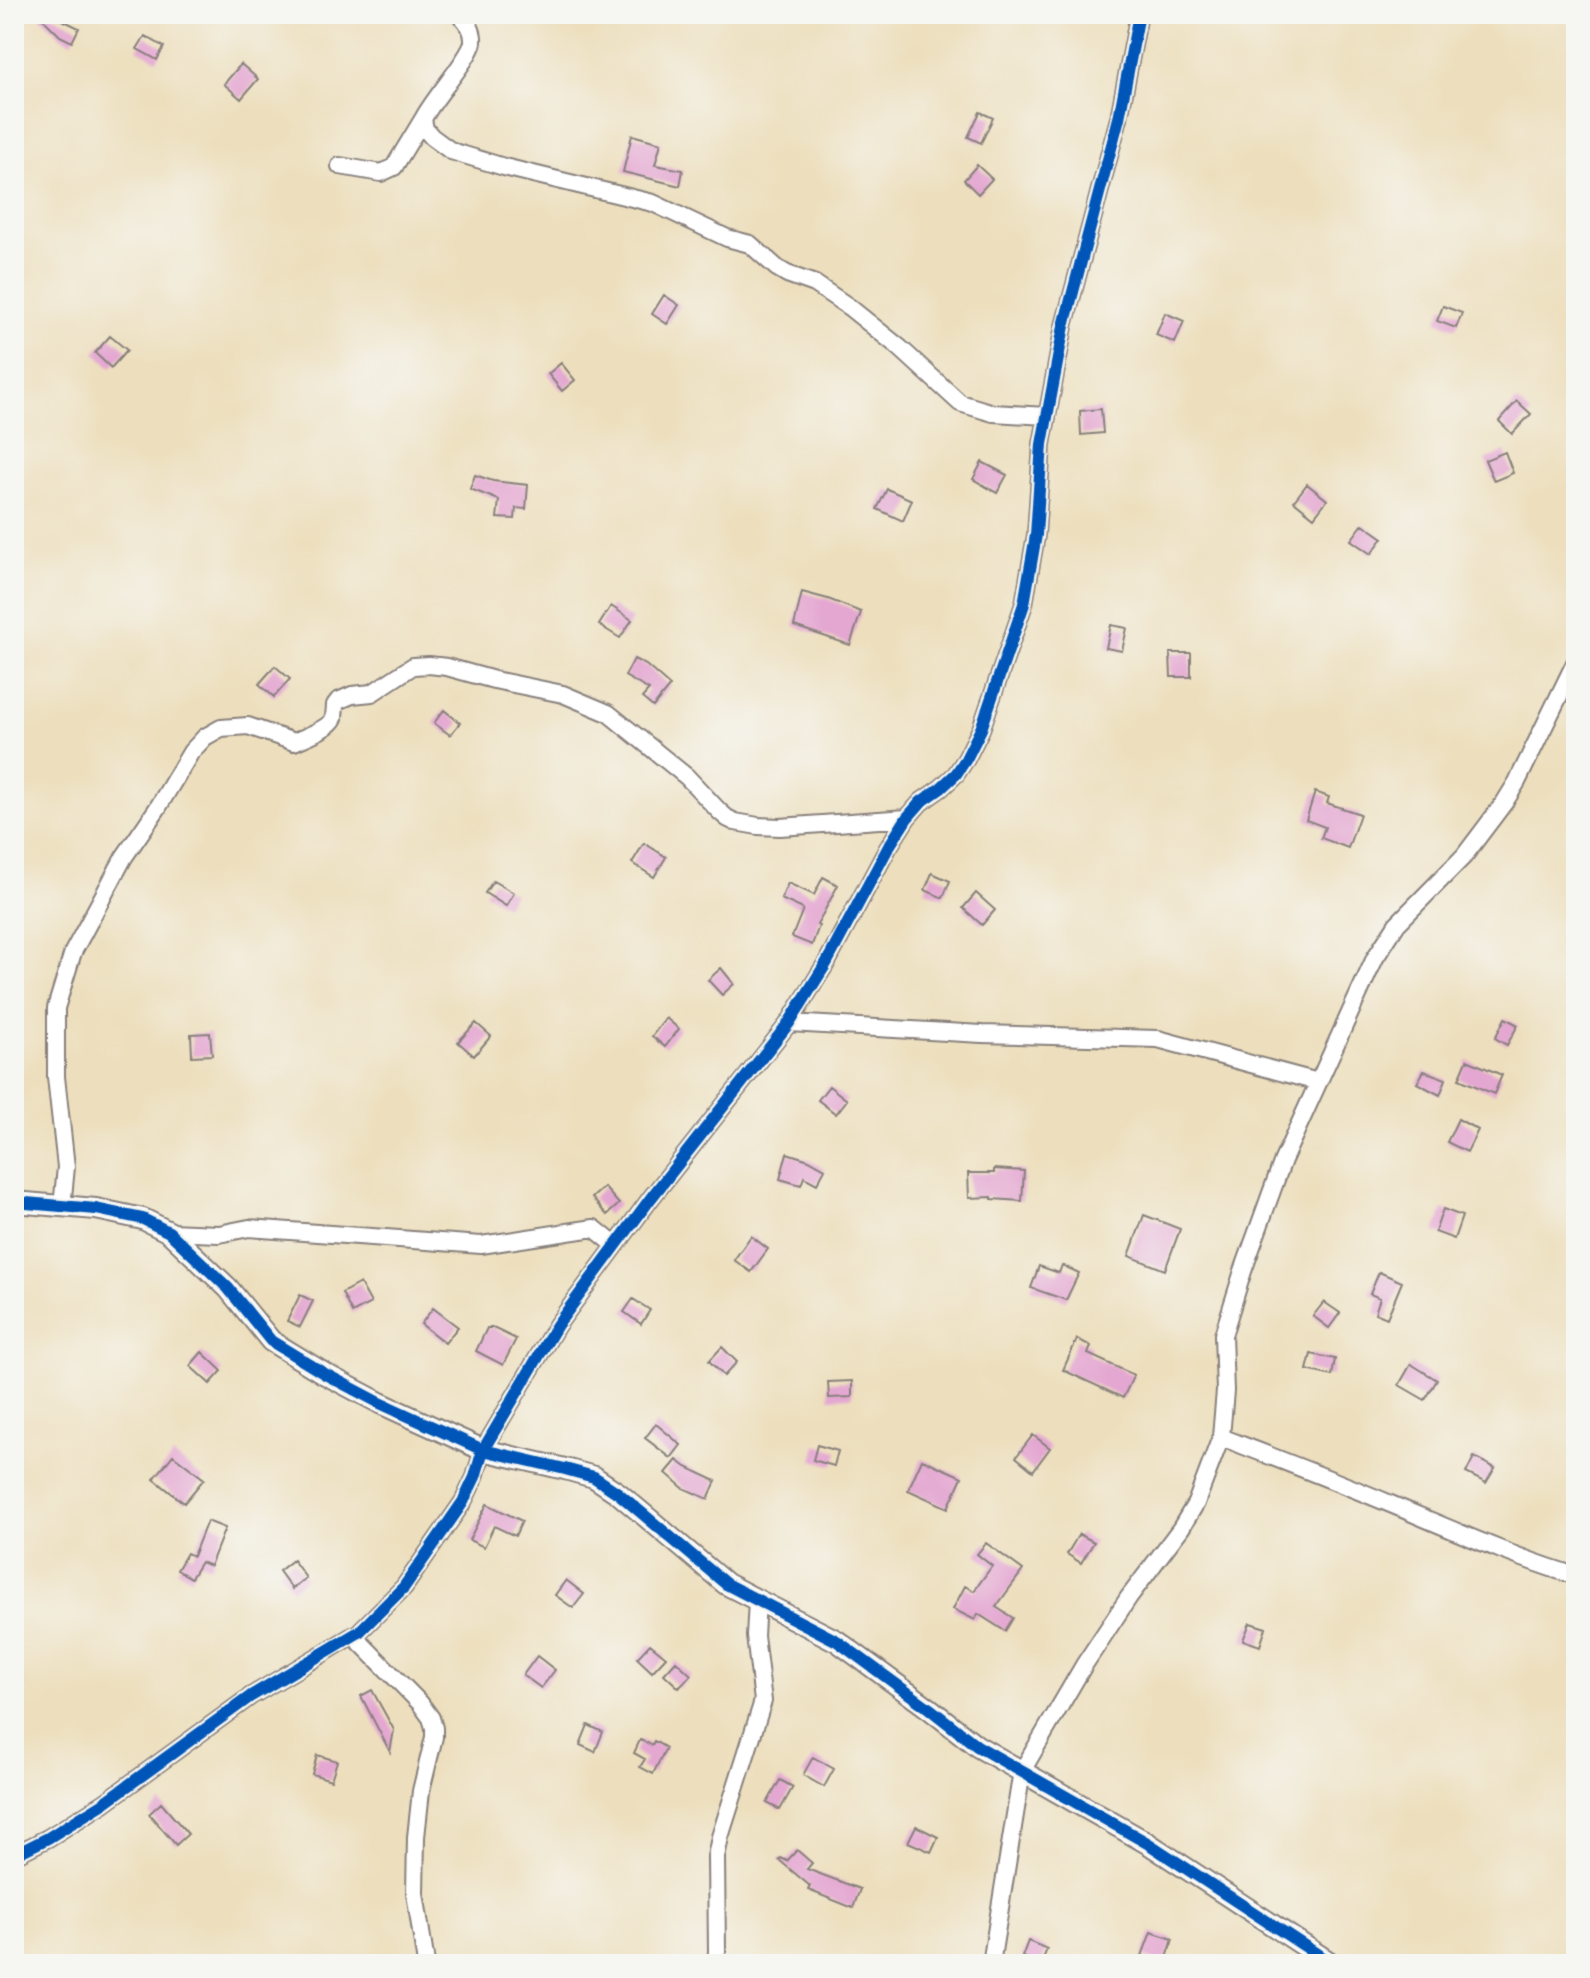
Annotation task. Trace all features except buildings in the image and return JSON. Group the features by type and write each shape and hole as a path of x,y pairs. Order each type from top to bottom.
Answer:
{"street":[{"path":"340,166 381,173 394,167 472,47 472,31 459,14"},
{"path":"14,1855 104,1803 251,1696 353,1635 404,1587 463,1502 483,1450 557,1325 615,1245 789,1023 827,962 907,818 921,802 956,774 981,729 1024,604 1032,566 1042,444 1064,326 1115,133 1139,14"},
{"path":"423,119 425,129 451,151 653,203 727,238 750,244 777,268 815,284 849,307 960,403 993,413 1047,416"},
{"path":"991,1964 1022,1771 1099,1642 1196,1503 1221,1437 1225,1391 1223,1335 1278,1173 1318,1082 1375,958 1397,924 1464,856 1504,803 1576,661"},
{"path":"62,1207 66,1167 56,1077 56,1008 66,971 124,857 191,752 205,737 221,728 248,726 294,742 330,723 335,715 335,705 343,699 372,693 413,666 447,667 563,694 608,713 687,777 719,811 735,822 780,827 907,818"},
{"path":"789,1023 982,1034 1158,1039 1318,1082"},
{"path":"14,1202 143,1219 169,1232 228,1288 271,1341 325,1374 483,1450 594,1477 618,1493 726,1584 837,1641 977,1746 1149,1844 1332,1964"},
{"path":"169,1232 219,1234 249,1228 481,1245 594,1228 615,1245"},
{"path":"1221,1437 1465,1537 1576,1576"},
{"path":"715,1964 716,1857 763,1701 755,1636 757,1601"},
{"path":"353,1635 420,1703 434,1728 421,1791 416,1837 415,1893 426,1964"}],"cycle path":[{"path":"14,1855 104,1803 251,1696 359,1632 404,1587 463,1502 483,1450 557,1325 651,1198 789,1023 827,962 907,818 921,802 956,774 966,759 981,729 1024,604 1036,535 1042,444 1064,326 1119,118 1139,14"},
{"path":"14,1202 96,1209 143,1219 169,1232 228,1288 271,1341 325,1374 483,1450 594,1477 618,1493 726,1584 837,1641 977,1746 1149,1844 1332,1964"}]}
